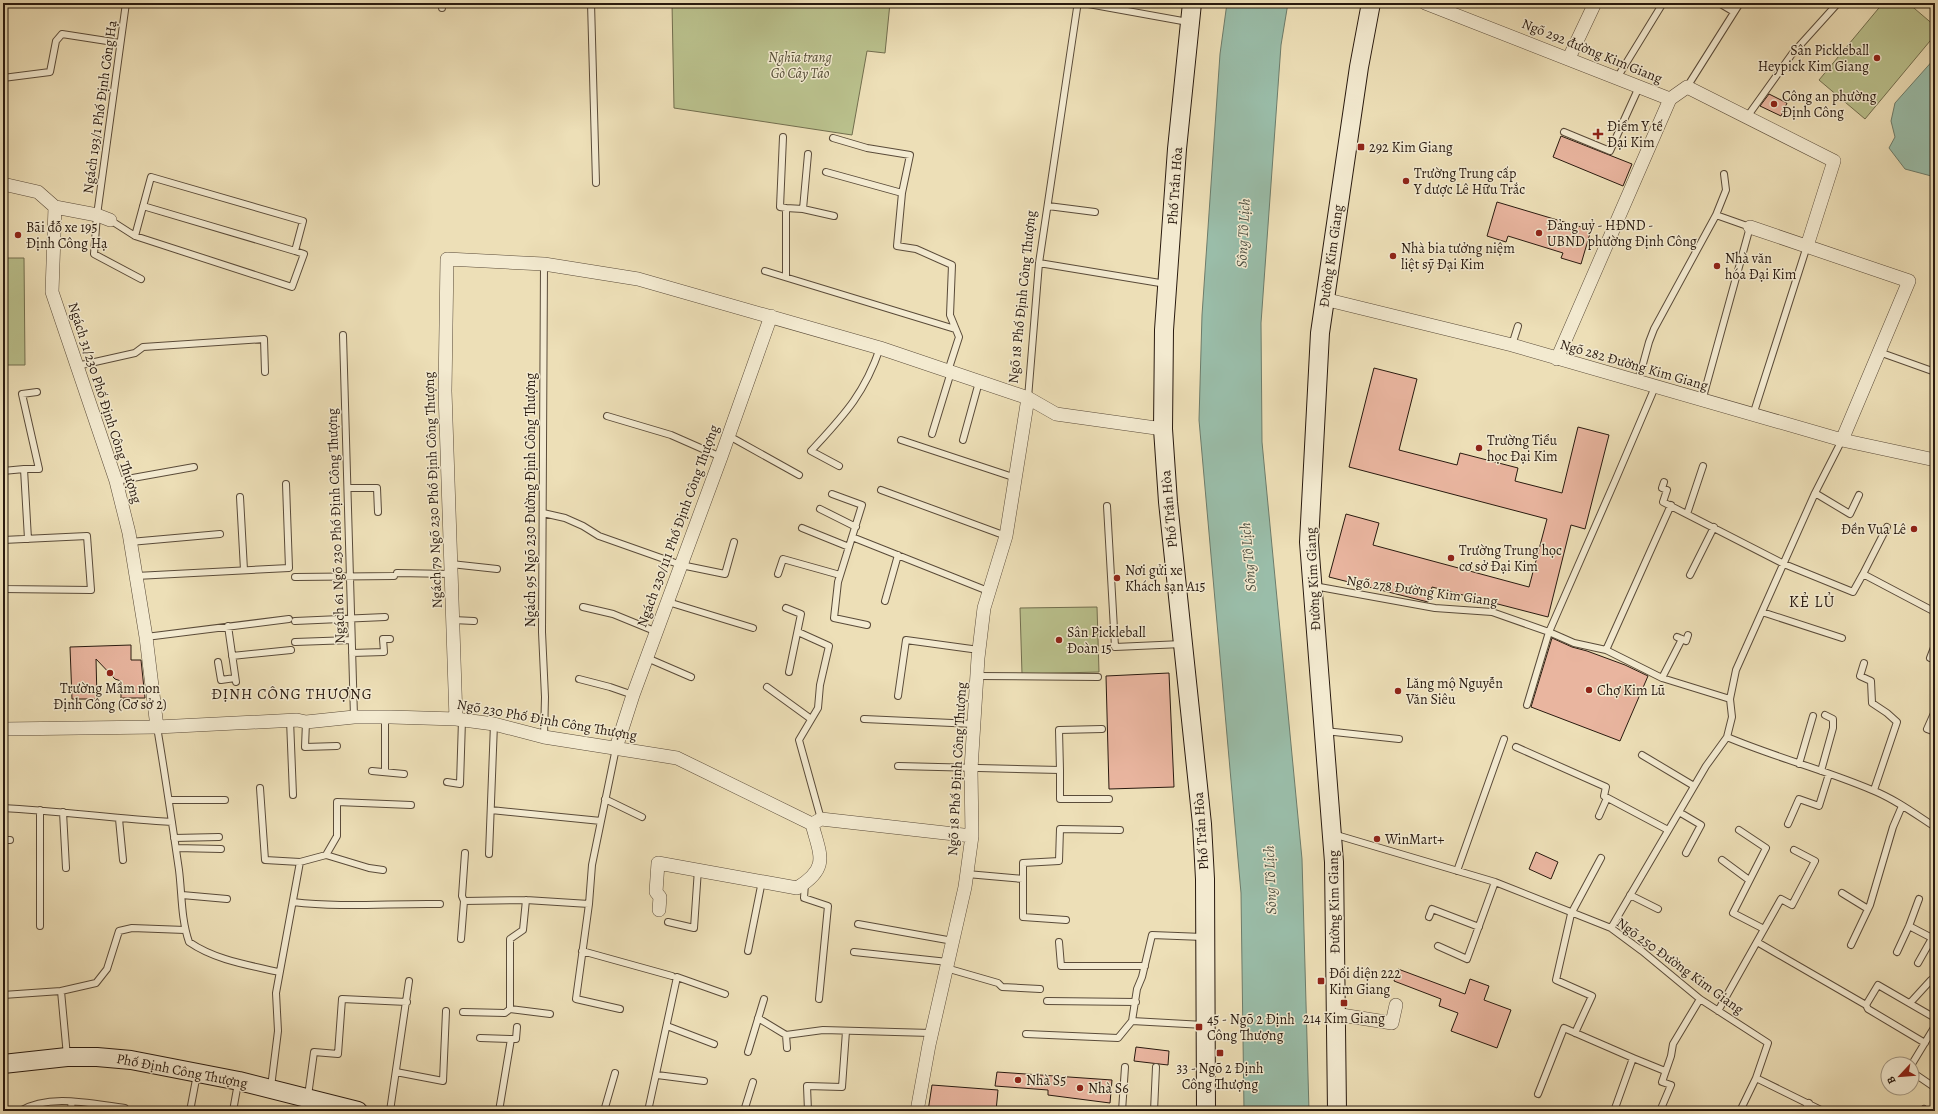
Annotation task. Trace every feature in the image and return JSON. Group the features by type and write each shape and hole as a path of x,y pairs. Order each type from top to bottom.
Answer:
{"main road":[{"name":"Phố Trần Hòa","path":"1192,3 1177,149 1164,338 1163,429 1168,502 1202,824 1205,937 1206,1111"},
{"name":"Đường Kim Giang","path":"1337,1111 1332,834 1309,542 1320,340 1324,298 1359,67 1371,3"},
{"name":"Phố Định Công Thượng","path":"3,1064 68,1057 97,1057 131,1060 239,1081 316,1102 358,1111"}],"street":[{"name":"Ngõ 292 đường Kim Giang","path":"1425,3 1441,6 1670,100 1688,87"},
{"path":"1569,58 1595,3"},
{"path":"1688,87 1834,161 1807,246"},
{"path":"1557,359 1670,100"},
{"path":"3,184 38,192 56,207 97,215 110,220"},
{"name":"Ngách 31/230 Phố Định Công Thượng","path":"56,207 52,292 116,481 136,576 146,637 157,726"},
{"path":"1750,227 1909,280 1842,440"},
{"name":"Ngách 79 Ngõ 230 Phố Định Công Thượng","path":"459,720 453,620 445,391 447,259 544,264"},
{"path":"544,264 638,280 771,316 880,348 1028,398 1056,414 1163,429"},
{"name":"Ngõ 282 Đường Kim Giang","path":"1324,298 1512,346 1842,440 1935,460"},
{"name":"Ngách 230/111 Phố Định Công Thượng","path":"616,748 633,695 729,436 771,316"},
{"name":"Ngõ 18 Phố Định Công Thượng","path":"918,1111 931,1033 967,874 972,836 971,769 979,650 988,591 1006,536 1028,398"},
{"name":"Ngõ 230 Phố Định Công Thượng","path":"3,730 157,726 290,720 306,722 354,717 459,720 494,724 544,736 677,758 817,822 972,836"},
{"path":"659,910 660,897 656,892 658,863 797,888 805,883 820,867 821,857 817,822"},
{"path":"1336,1014 1392,1023 1396,1004"}],"lane":[{"name":"Ngách 193/1 Phố Định Công Hạ","path":"126,3 97,215 94,254 141,279"},
{"path":"591,3 596,183"},
{"name":"Ngõ 18 Phố Định Công Thượng","path":"1028,398 1039,263 1077,3"},
{"path":"1083,3 1189,22"},
{"path":"1617,78 1663,3"},
{"path":"1719,3 1734,12"},
{"path":"1688,87 1740,3"},
{"path":"1747,117 1792,54 1838,3"},
{"path":"3,78 50,72 56,41 62,34 120,43"},
{"path":"1564,132 1610,151 1639,86"},
{"path":"783,137 780,207 803,209 834,216"},
{"path":"833,138 867,148 910,155 902,194 897,246 916,249 952,265 950,315 959,337 932,434"},
{"path":"803,209 808,154"},
{"path":"826,172 902,194"},
{"path":"1638,382 1654,329 1716,216 1726,190 1724,174"},
{"path":"135,236 151,177 303,221 295,250"},
{"path":"110,220 135,236 292,287 304,254 295,250 143,206"},
{"path":"1048,206 1095,212"},
{"path":"786,208 786,277"},
{"path":"1702,401 1750,227 1716,216"},
{"path":"1753,415 1807,246"},
{"path":"1039,263 1168,284"},
{"name":"Ngách 95 Ngõ 230 Đường Định Công Thượng","path":"544,264 542,650 545,686 544,736"},
{"path":"765,271 956,328"},
{"path":"1512,346 1518,326"},
{"name":"Ngách 61 Ngõ 230 Phố Định Công Thượng","path":"343,334 354,717"},
{"path":"77,366 135,353 142,347 264,339 265,372"},
{"path":"839,466 811,452 855,402 872,372 880,348"},
{"path":"1879,352 1935,372"},
{"path":"963,440 979,382"},
{"path":"1527,705 1549,632 1616,481 1655,387"},
{"path":"3,470 39,469 22,394 36,392"},
{"path":"607,416 671,435 721,457"},
{"path":"729,436 799,475"},
{"path":"901,440 1016,478"},
{"path":"1611,928 1694,786 1727,737 1732,716 1730,699 1736,670 1815,493 1842,440"},
{"path":"1687,514 1704,466"},
{"path":"116,481 194,467"},
{"path":"24,469 28,539"},
{"path":"1664,482 1662,488 1668,490 1663,502 1784,564 1853,592 1887,527"},
{"path":"136,576 289,568 286,484"},
{"path":"348,488 377,488 378,512"},
{"path":"881,490 1006,536"},
{"path":"1815,493 1850,514 1859,495"},
{"path":"832,494 862,505 840,575 834,618 867,625"},
{"path":"240,497 244,570"},
{"path":"1606,650 1671,505"},
{"path":"1107,506 1116,647 1184,644"},
{"path":"820,509 856,527"},
{"path":"543,513 564,518 583,526 599,536 681,565 725,574 728,556 734,542"},
{"path":"1690,574 1714,527"},
{"path":"802,528 849,547"},
{"path":"130,542 220,534"},
{"path":"3,582 3,540 87,536 91,590 3,589"},
{"path":"852,537 988,591"},
{"path":"885,601 898,555"},
{"path":"778,574 783,558 840,575"},
{"path":"295,577 350,577 451,569 497,569"},
{"path":"1863,574 1935,612"},
{"name":"Ngõ 278 Đường Kim Giang","path":"1312,586 1436,608 1492,612 1549,632 1574,643 1606,650 1662,678 1730,699"},
{"path":"668,602 753,628"},
{"path":"583,608 613,614 657,632"},
{"path":"786,608 801,614 789,672"},
{"path":"1762,612 1842,638"},
{"path":"146,637 228,626 292,620 385,618"},
{"path":"453,620 474,621"},
{"path":"218,662 221,680 235,680 228,626"},
{"path":"798,632 829,646 820,685 818,708 799,740 817,822"},
{"path":"1662,678 1680,638 1686,641 1688,634"},
{"path":"352,653 384,652 383,639 390,639"},
{"path":"295,642 352,640"},
{"path":"898,696 906,640 979,650"},
{"path":"1935,645 1930,658 1935,659"},
{"path":"232,656 291,650"},
{"path":"647,658 691,677"},
{"path":"1864,663 1860,676 1871,681 1872,703 1897,722 1874,790"},
{"path":"977,676 1098,677"},
{"path":"579,679 633,695"},
{"path":"768,687 811,719"},
{"path":"1935,711 1927,729 1935,732"},
{"path":"1821,771 1833,728 1833,719 1825,715"},
{"path":"1799,764 1814,716"},
{"path":"385,717 385,771"},
{"path":"864,719 974,724"},
{"path":"290,720 293,795"},
{"path":"447,782 460,784 459,720"},
{"path":"306,722 305,747 337,746"},
{"path":"490,854 494,724"},
{"path":"157,726 176,848 185,930 189,942 201,950 228,960 279,972"},
{"path":"1102,729 1059,730 1060,799 1109,799"},
{"path":"1324,731 1399,739"},
{"path":"1727,737 1874,790 1935,827"},
{"path":"1457,871 1504,739"},
{"path":"1516,747 1606,787 1604,796 1668,830"},
{"path":"616,748 592,865 589,904 576,999 620,1009"},
{"path":"1642,755 1694,786"},
{"path":"898,766 1060,770"},
{"path":"372,771 385,771 404,774"},
{"path":"1788,824 1799,800 1819,806 1829,774"},
{"path":"260,788 265,860 300,862 326,855 369,868 383,870"},
{"path":"1599,816 1607,798"},
{"path":"605,799 642,817"},
{"path":"169,800 224,800"},
{"path":"326,855 337,836 338,802 411,805"},
{"path":"1851,945 1868,909 1893,827 1902,806"},
{"path":"3,808 62,812 119,819 172,822"},
{"path":"40,810 40,926"},
{"path":"491,810 601,821"},
{"path":"62,812 66,868"},
{"path":"1679,812 1701,825 1686,853"},
{"path":"119,819 123,860"},
{"path":"1066,920 1023,917 1023,863 1059,861 1060,829 1120,830"},
{"path":"1739,830 1766,848 1733,913 1764,929"},
{"name":"Ngõ 250 Đường Kim Giang","path":"1332,834 1495,882 1571,914 1611,928 1642,951 1700,999 1768,1043 1756,1078"},
{"path":"174,838 219,837"},
{"path":"176,848 221,849"},
{"path":"1718,1011 1781,899 1792,905 1815,861 1794,850"},
{"path":"461,939 464,901 462,896 466,853"},
{"path":"1575,1033 1592,996 1556,980 1571,914 1601,858"},
{"path":"1722,860 1749,880"},
{"path":"271,1089 278,1031 276,993 300,862"},
{"path":"668,922 694,928 698,869"},
{"path":"967,874 1023,879"},
{"path":"748,951 762,881"},
{"path":"1438,946 1467,959 1495,882"},
{"path":"805,883 804,898 828,906 819,999"},
{"path":"1842,893 1868,909"},
{"path":"182,895 227,899"},
{"path":"1630,895 1658,909"},
{"path":"1897,952 1909,926 1918,899"},
{"path":"464,901 526,900 589,904"},
{"path":"510,1009 510,939 523,930 526,900"},
{"path":"293,902 315,905 360,906 440,904"},
{"path":"1429,917 1432,909 1479,927"},
{"path":"858,924 953,941"},
{"path":"1909,926 1933,939 1918,963"},
{"path":"3,995 61,991 96,983 107,969 119,931 132,928 185,930"},
{"path":"1026,1034 1118,1038 1132,1021 1137,989 1145,966 1152,936 1205,937"},
{"path":"1059,942 1061,966 1145,966"},
{"path":"1757,942 1866,1005 1868,1009 1925,1043"},
{"path":"582,951 672,976"},
{"path":"854,952 947,965 998,984 1002,988 1040,989"},
{"path":"648,1111 677,977 725,994"},
{"path":"1910,1003 1931,980"},
{"path":"390,1111 409,981"},
{"path":"1866,1005 1878,985 1935,1018"},
{"path":"61,991 68,1057"},
{"path":"316,1102 314,1052 338,1054 342,999 407,1002"},
{"path":"748,1052 764,999"},
{"path":"1660,1111 1671,1085 1662,1082 1672,1056 1673,1044 1700,999"},
{"path":"1047,1001 1136,1002"},
{"path":"463,1012 505,1013 510,1009 550,1014"},
{"path":"396,1072 442,1081 446,1011"},
{"path":"758,1018 786,1035 823,1030 931,1033"},
{"path":"1132,1021 1206,1025"},
{"path":"667,1026 714,1044"},
{"path":"1917,1056 1935,1026"},
{"path":"480,1038 516,1039 517,1027"},
{"path":"1538,1094 1564,1028 1665,1071"},
{"path":"808,1111 807,1086 842,1087 846,1031"},
{"path":"786,1035 787,1048"},
{"path":"498,1111 511,1039"},
{"path":"1614,1111 1633,1058"},
{"path":"1122,1111 1125,1067"},
{"path":"1154,1111 1156,1067"},
{"path":"190,1111 197,1073"},
{"path":"604,1111 615,1073"},
{"path":"657,1075 704,1081"},
{"path":"1920,1077 1934,1087"},
{"path":"1740,1111 1756,1078 1823,1111"},
{"path":"233,1111 239,1081"},
{"path":"744,1111 753,1082"},
{"path":"20,1111 52,1102 71,1102 125,1108 126,1111"},
{"path":"71,1102 72,1111"},
{"path":"1804,1111 1809,1103"}],"green space":[{"name":"Nghĩa trang Gò Cây Táo","path":"672,3 890,3 885,53 867,51 852,135 674,108"},
{"name":"Sân Pickleball Heypick Kim Giang","path":"1883,3 1908,3 1935,26 1935,35 1865,119 1819,80"},
{"path":"3,258 24,258 25,365 3,365"},
{"name":"Sân Pickleball Đoàn 15","path":"1097,607 1099,672 1022,674 1020,608"}],"water":[{"name":"Sông Tô Lịch","path":"1227,3 1288,3 1281,45 1261,323 1262,442 1302,859 1309,1111 1244,1111 1241,893 1199,420 1202,315 1220,54"},
{"path":"1935,58 1935,177 1905,169 1889,148 1895,137 1891,121 1895,103"}],"building":[{"name":"Công an phường Định Công","path":"1769,94 1787,103 1781,116 1760,106"},
{"path":"1561,136 1632,164 1623,186 1553,157"},
{"name":"Đảng uỷ - HĐND - UBND phường Định Công","path":"1497,202 1591,230 1581,264 1561,258 1563,253 1508,236 1506,242 1487,236"},
{"path":"1374,368 1417,379 1399,450 1457,465 1460,453 1518,468 1515,481 1562,493 1578,427 1609,435 1585,529 1571,525 1548,617 1432,587 1428,602 1329,577 1346,514 1379,523 1373,545 1529,587 1547,519 1349,467"},
{"name":"Chợ Kim Lũ","path":"1552,638 1572,647 1625,665 1648,676 1620,741 1531,707"},
{"path":"131,645 131,660 141,660 145,698 121,698 121,681 115,679 96,659 97,699 72,699 70,647"},
{"path":"1169,673 1174,787 1109,789 1106,676"},
{"path":"1536,852 1558,862 1551,879 1529,869"},
{"path":"1398,969 1465,994 1470,979 1489,986 1484,1000 1511,1010 1497,1048 1451,1031 1458,1013 1439,1006 1441,999 1394,981"},
{"path":"1136,1047 1169,1051 1168,1065 1134,1061"},
{"name":"Nhà S6","path":"997,1072 1112,1080 1110,1103 1048,1095 1048,1090 995,1086"},
{"path":"932,1085 998,1090 996,1111 928,1111"}],"place":[{"name":"Sân Pickleball Heypick Kim Giang","path":"1877,58"},
{"name":"Công an phường Định Công","path":"1774,104"},
{"name":"Điểm Y tế Đại Kim","path":"1598,134"},
{"name":"292 Kim Giang","path":"1361,147"},
{"name":"Trường Trung cấp Y dược Lê Hữu Trắc","path":"1406,181"},
{"name":"Đảng uỷ - HĐND - UBND phường Định Công","path":"1539,233"},
{"name":"Bãi đỗ xe 195 Định Công Hạ","path":"18,235"},
{"name":"Nhà bia tưởng niệm liệt sỹ Đại Kim","path":"1393,256"},
{"name":"Nhà văn hóa Đại Kim","path":"1717,266"},
{"name":"Trường Tiểu học Đại Kim","path":"1479,448"},
{"name":"Đền Vua Lê","path":"1914,529"},
{"name":"Trường Trung học cơ sở Đại Kim","path":"1451,558"},
{"name":"Nơi gửi xe Khách sạn A15","path":"1117,578"},
{"name":"Sân Pickleball Đoàn 15","path":"1059,640"},
{"name":"Trường Mầm non Định Công (Cơ sở 2)","path":"110,673"},
{"name":"Chợ Kim Lũ","path":"1589,690"},
{"name":"Lăng mộ Nguyễn Văn Siêu","path":"1398,691"},
{"name":"WinMart+","path":"1377,839"},
{"name":"Đối diện 222 Kim Giang","path":"1321,981"},
{"name":"214 Kim Giang","path":"1344,1003"},
{"name":"45 - Ngõ 2 Định Công Thượng","path":"1199,1027"},
{"name":"33 - Ngõ 2 Định Công Thượng","path":"1220,1053"},
{"name":"Nhà S5","path":"1018,1080"},
{"name":"Nhà S6","path":"1080,1088"}],"district":[{"name":"KẺ LỦ","path":"1812,602"},
{"name":"ĐỊNH CÔNG THƯỢNG","path":"292,694"}]}
